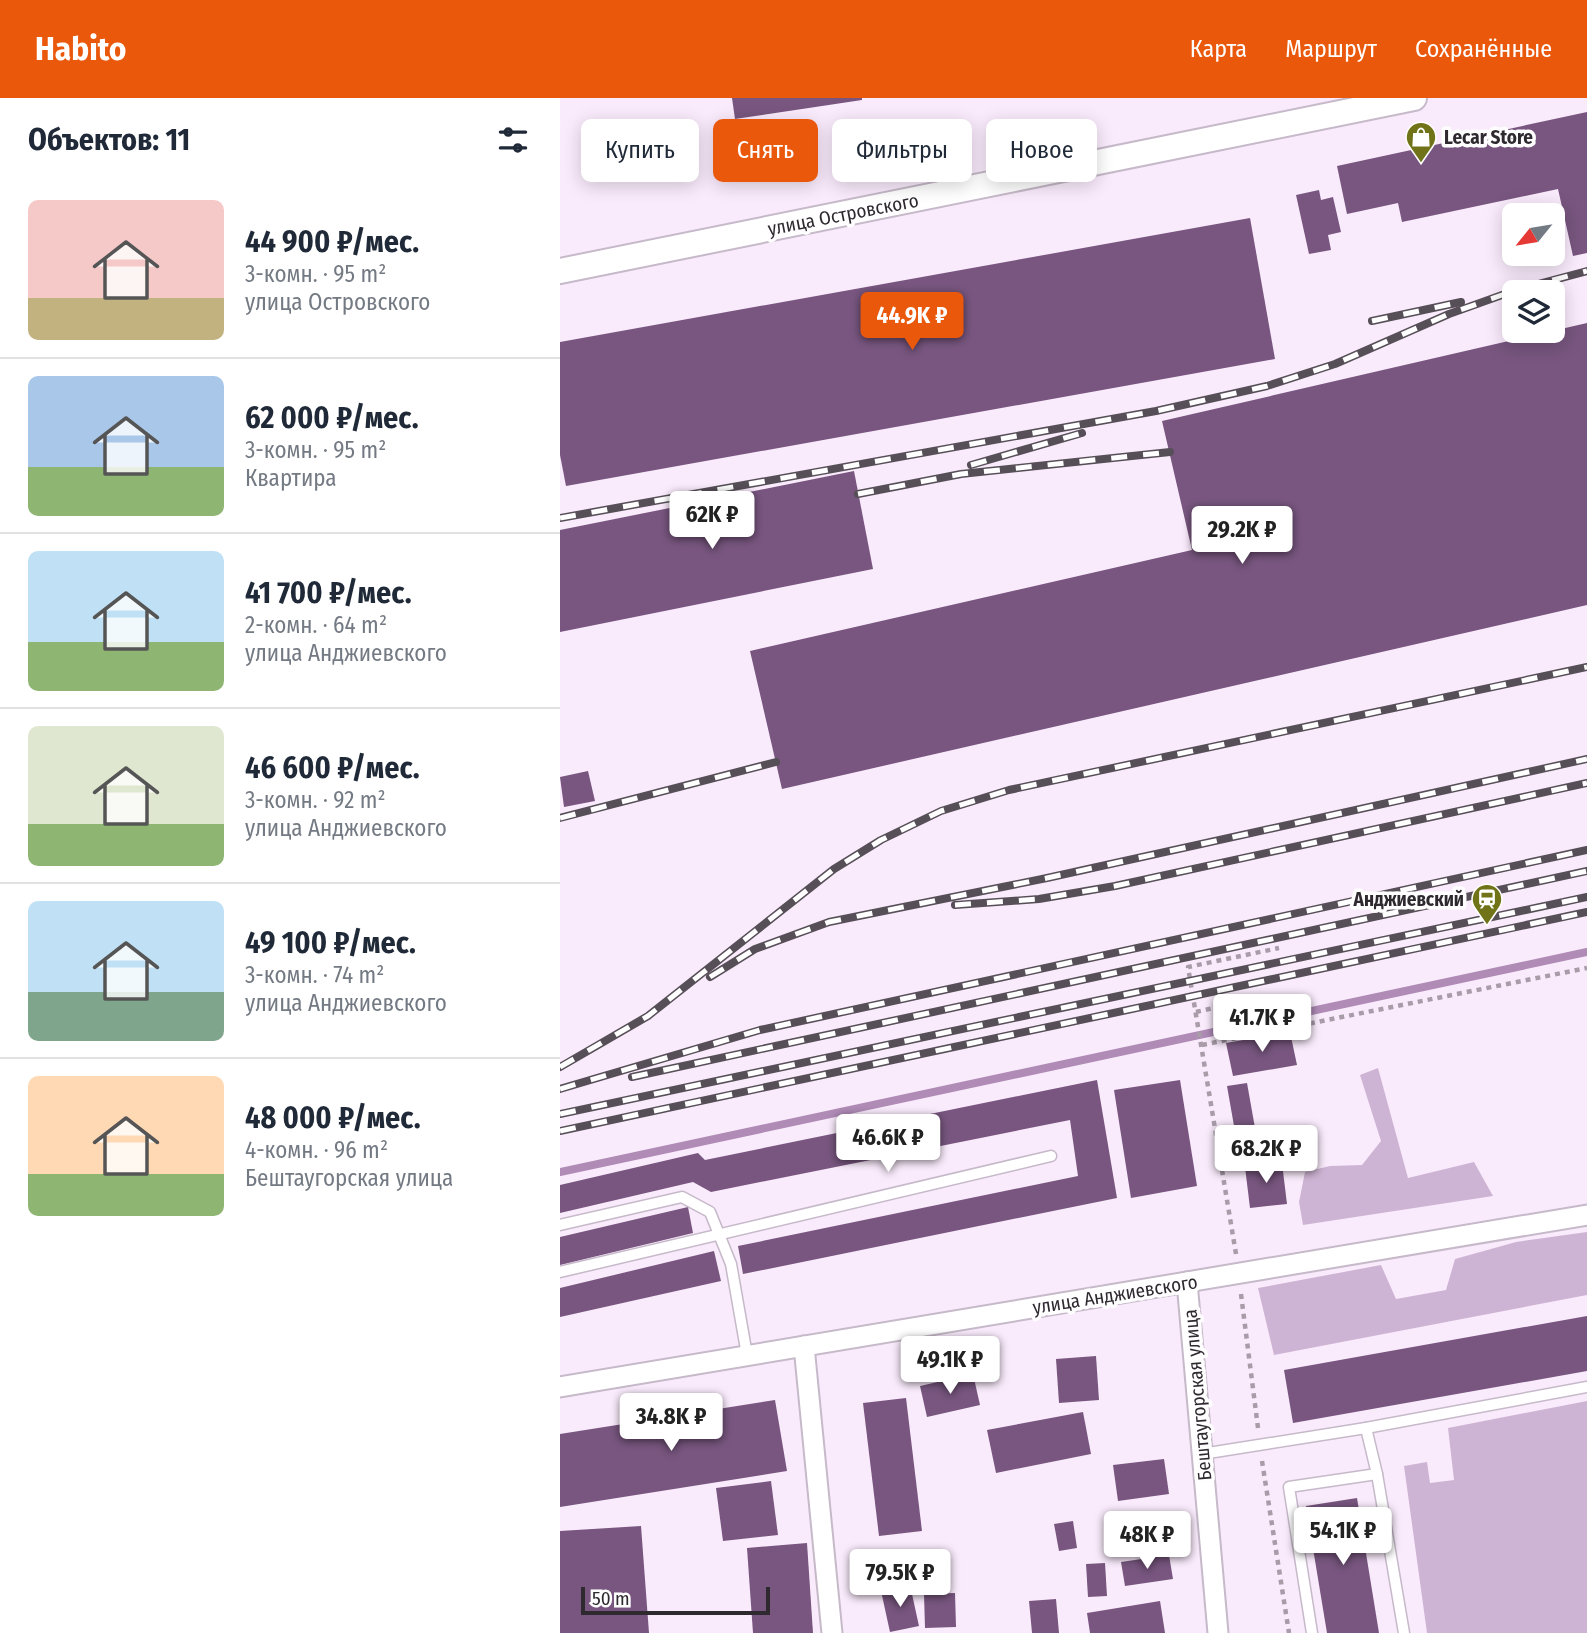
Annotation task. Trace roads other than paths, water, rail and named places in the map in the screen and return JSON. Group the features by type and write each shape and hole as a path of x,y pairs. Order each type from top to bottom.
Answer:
{"street":[{"name":"улица Островского","path":"560,271 1414,98"},
{"name":"улица Анджиевского","path":"560,1387 1587,1215"},
{"name":"Бештаугорская улица","path":"1187,1282 1218,1633"},
{"path":"804,1346 832,1633"}],"lane":[{"path":"560,1272 719,1232 1051,1156"},
{"path":"560,1226 682,1197 710,1212 731,1264 747,1355"},
{"path":"1202,1454 1366,1428 1587,1387"},
{"path":"1366,1428 1377,1475 1404,1633"},
{"path":"1312,1633 1289,1487 1377,1475"}],"waterway":[{"path":"560,1172 1587,952"}],"railway":[{"path":"560,518 1156,411 1267,386 1335,364 1449,314 1516,290 1587,271"},
{"path":"1372,321 1461,302"},
{"path":"971,465 1082,433"},
{"path":"858,494 961,474 1170,452"},
{"path":"560,1067 648,1016 834,869 881,840 941,811 1009,790 1587,667"},
{"path":"710,977 755,949 829,922 1047,878 1587,759"},
{"path":"560,818 776,762"},
{"path":"955,905 1039,899 1115,886 1587,783"},
{"path":"560,1089 760,1030 1587,850"},
{"path":"632,1077 1587,871"},
{"path":"560,1114 1587,897"},
{"path":"560,1131 1587,912"}],"place":[{"name":"Lecar Store","path":"1421,164"},
{"name":"Анджиевский","path":"1487,926"}]}
